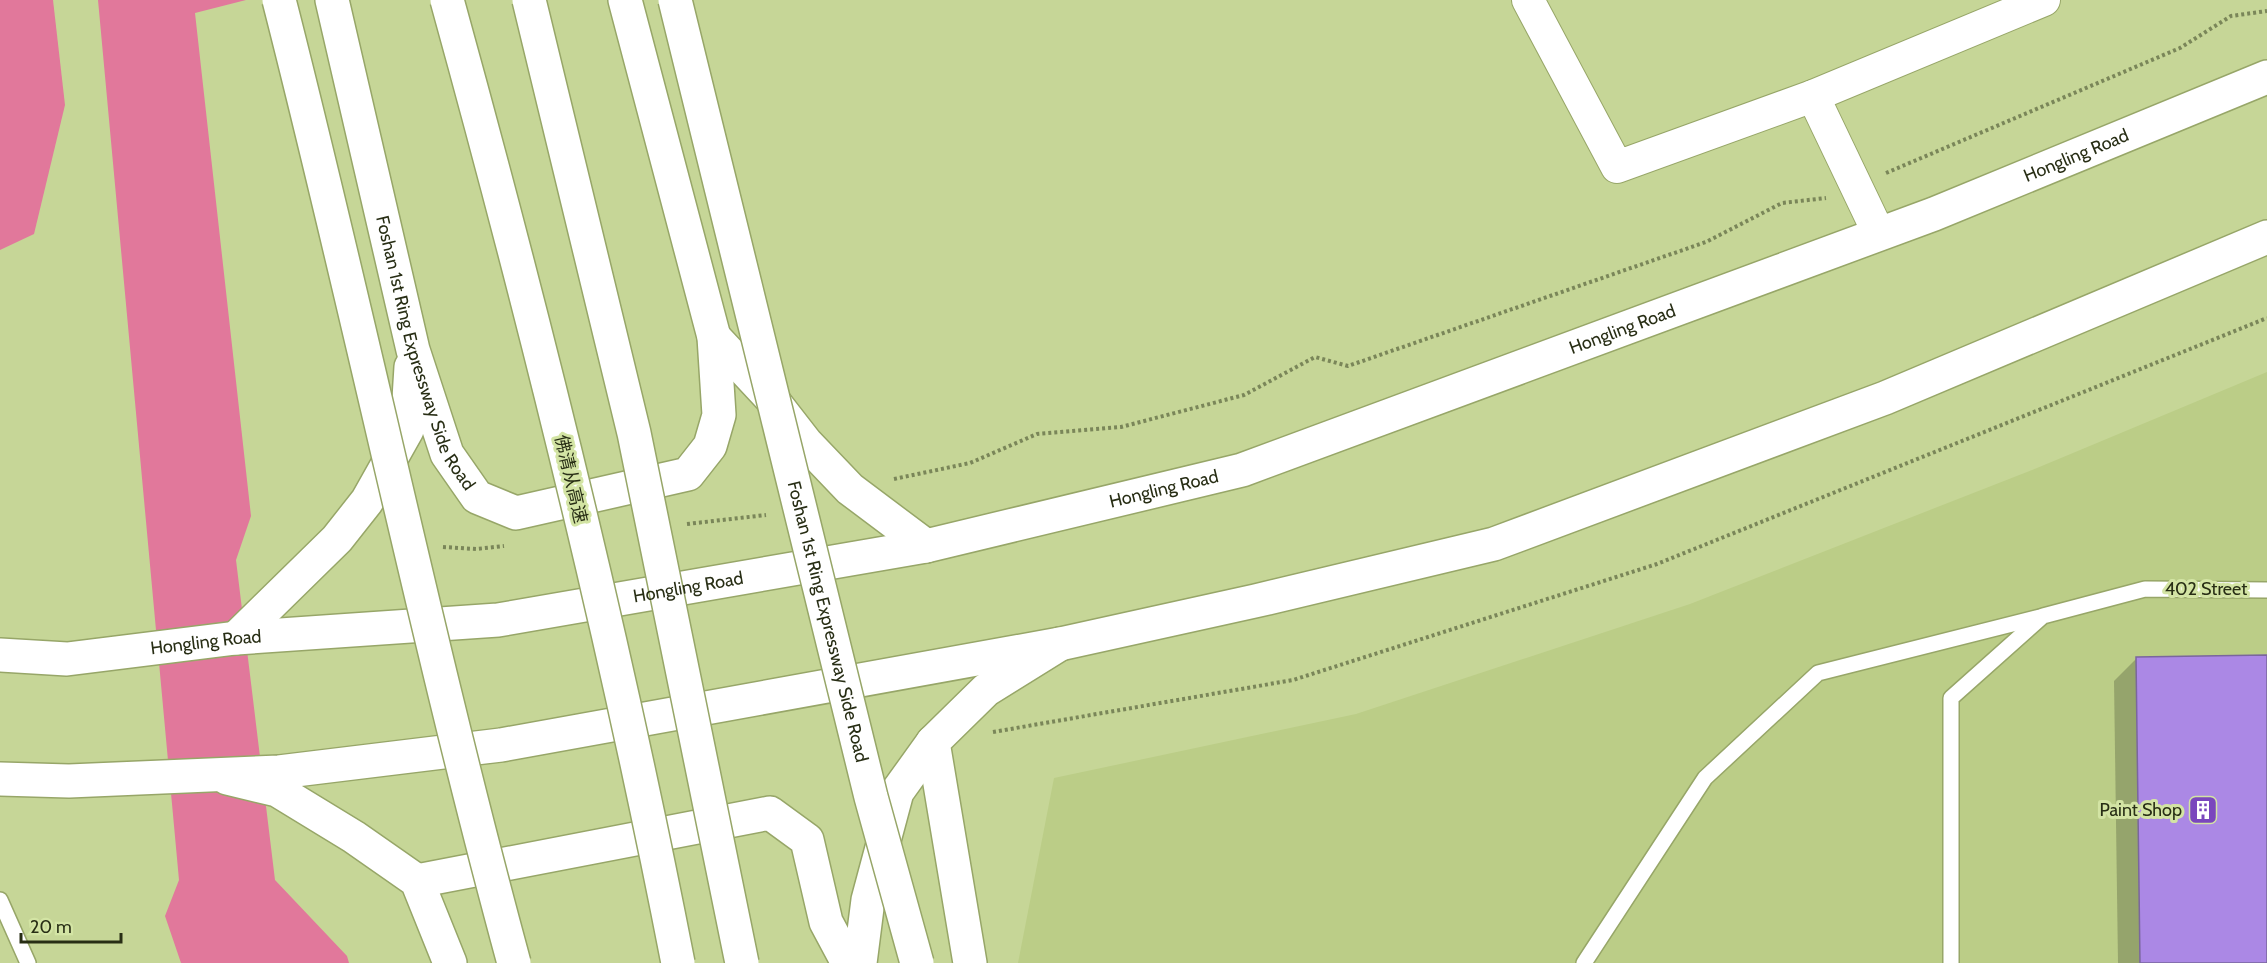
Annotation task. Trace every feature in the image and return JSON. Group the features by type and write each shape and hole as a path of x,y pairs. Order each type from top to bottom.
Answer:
{"main road":[{"path":"279,0 325,180 409,544 514,963"},
{"name":"Foshan 1st Ring Expressway Side Road","path":"332,0 413,350 447,454 477,497 516,513 688,474 710,446 719,415 714,337 625,0"},
{"name":"佛清从高速","path":"447,0 545,366 636,762 678,963"},
{"path":"529,0 634,433 742,963"},
{"name":"Foshan 1st Ring Expressway Side Road","path":"675,0 871,797 917,963"},
{"name":"Hongling Road","path":"0,655 67,658 236,638 498,620 926,546 1242,470 1879,234 2267,77"},
{"path":"0,779 69,780 219,776 278,781 501,744 1060,644 1255,601 1494,544 1885,398 2267,237"},
{"path":"714,337 850,489 926,546"},
{"path":"236,638 336,539 367,501 407,430 413,350"},
{"path":"860,963 868,900 897,792 933,742 986,690 1060,644"},
{"path":"933,742 970,963"},
{"path":"278,781 417,880 450,963"},
{"path":"417,880 770,813 807,840 826,922 848,963"}],"street":[{"path":"1528,0 1617,167 1813,96 2043,0"},
{"path":"1813,96 1854,186 1879,234"}],"lane":[{"name":"402 Street","path":"1584,963 1705,778 1818,673 2145,589 2267,590"},
{"path":"1951,963 1951,698 2043,616"},
{"path":"0,900 28,963"}],"path":[{"path":"850,489 970,463 1037,434 1121,427 1244,395 1315,357 1348,366 1706,242 1782,203 1822,200 2180,48 2231,16 2267,11"},
{"path":"991,732 1293,680 1657,564 2267,318"},
{"path":"683,525 775,514"},
{"path":"409,544 476,549 510,545"}],"shaded area":[{"path":"0,0 53,0 65,105 34,234 0,250"},
{"path":"98,0 246,0 195,13 251,516 236,560 275,880 347,956 349,963 181,963 165,916 179,880"},
{"path":"2267,372 2267,963 1018,963 1054,778 1356,714 1690,604 2037,468"}],"building":[{"name":"Paint Shop","path":"2267,655 2267,963 2140,963 2136,657"}],"place":[{"name":"Paint Shop","path":"2203,810"}]}
